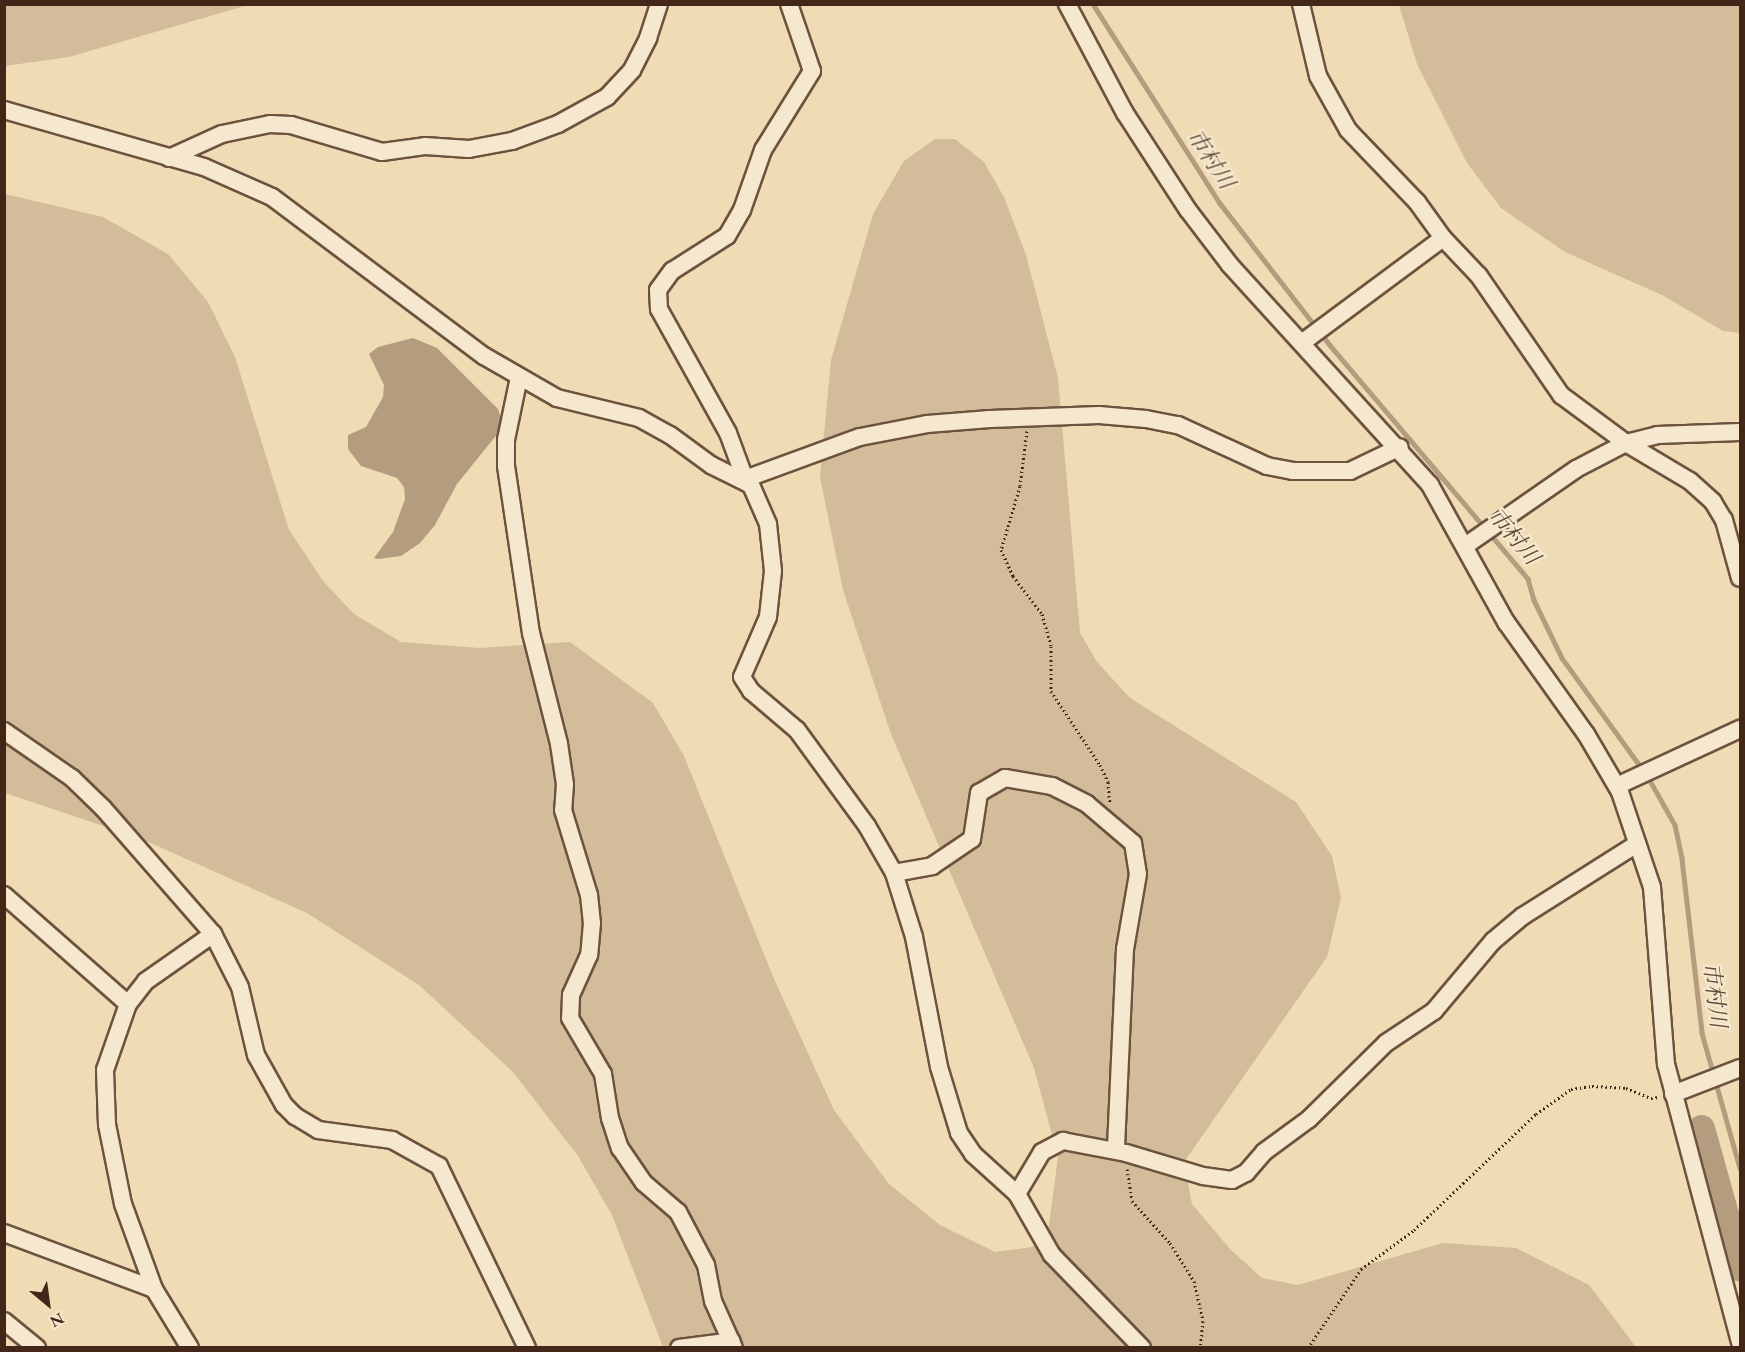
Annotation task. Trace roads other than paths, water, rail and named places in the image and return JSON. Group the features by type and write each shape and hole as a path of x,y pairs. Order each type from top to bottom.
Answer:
{"street":[{"path":"169,158 222,134 270,124 291,125 382,152 419,146 469,149 513,141 558,124 607,97 632,70 648,38 658,4"},
{"path":"789,4 812,71 763,150 742,210 728,236 672,271 658,290 659,309 728,433 745,478 768,524 773,571 768,617 742,677 751,691 797,730 867,826 894,873 914,937 939,1067 959,1132 973,1154 1017,1194 1052,1255 1142,1347"},
{"path":"1067,4 1125,113 1188,210 1230,265 1400,447 1431,485 1506,622 1586,734 1617,786 1652,887 1666,1064 1740,1343"},
{"path":"1301,4 1318,76 1348,130 1417,202 1443,238 1479,276 1561,395 1626,443 1690,481 1713,502 1724,520 1740,579"},
{"path":"4,110 204,167 272,197 484,356 519,377 556,398 639,418 670,435 711,465 745,478 860,437 927,424 1029,418 1099,415 1178,425 1267,466 1293,471 1350,471 1400,447"},
{"path":"1303,342 1443,238"},
{"path":"519,377 506,440 506,466 531,633 559,744 565,784 563,810 589,895 592,923 589,955 571,995 570,1018 603,1074 610,1118 620,1148 644,1183 678,1212 706,1265 713,1301 733,1344 679,1347"},
{"path":"1465,546 1576,469 1626,443 1657,435 1740,432"},
{"path":"1617,786 1740,729"},
{"path":"4,731 72,778 96,801 213,934 240,987 256,1055 284,1105 318,1130 392,1140 439,1167 526,1347"},
{"path":"894,873 932,866 972,839 979,793 1005,778 1052,786 1088,804 1133,843 1138,874 1125,949 1121,1151"},
{"path":"1017,1194 1042,1152 1063,1141 1121,1151 1203,1176 1232,1179 1246,1173 1264,1152 1309,1119 1386,1043 1434,1011 1493,941 1523,916 1637,843"},
{"path":"4,895 128,1004"},
{"path":"190,1347 154,1289 123,1204 107,1125 105,1070 128,1004 146,981 213,934"},
{"path":"1673,1094 1740,1068"},
{"path":"4,1233 154,1289"},
{"path":"4,1322 37,1347"}],"waterway":[{"name":"市村川","path":"1093,4 1219,202 1329,344 1528,579 1534,600 1562,658 1643,770"},
{"name":"市村川","path":"1648,777 1675,825 1682,859 1702,1033 1740,1168"},
{"path":"1701,1128 1740,1268"}]}
